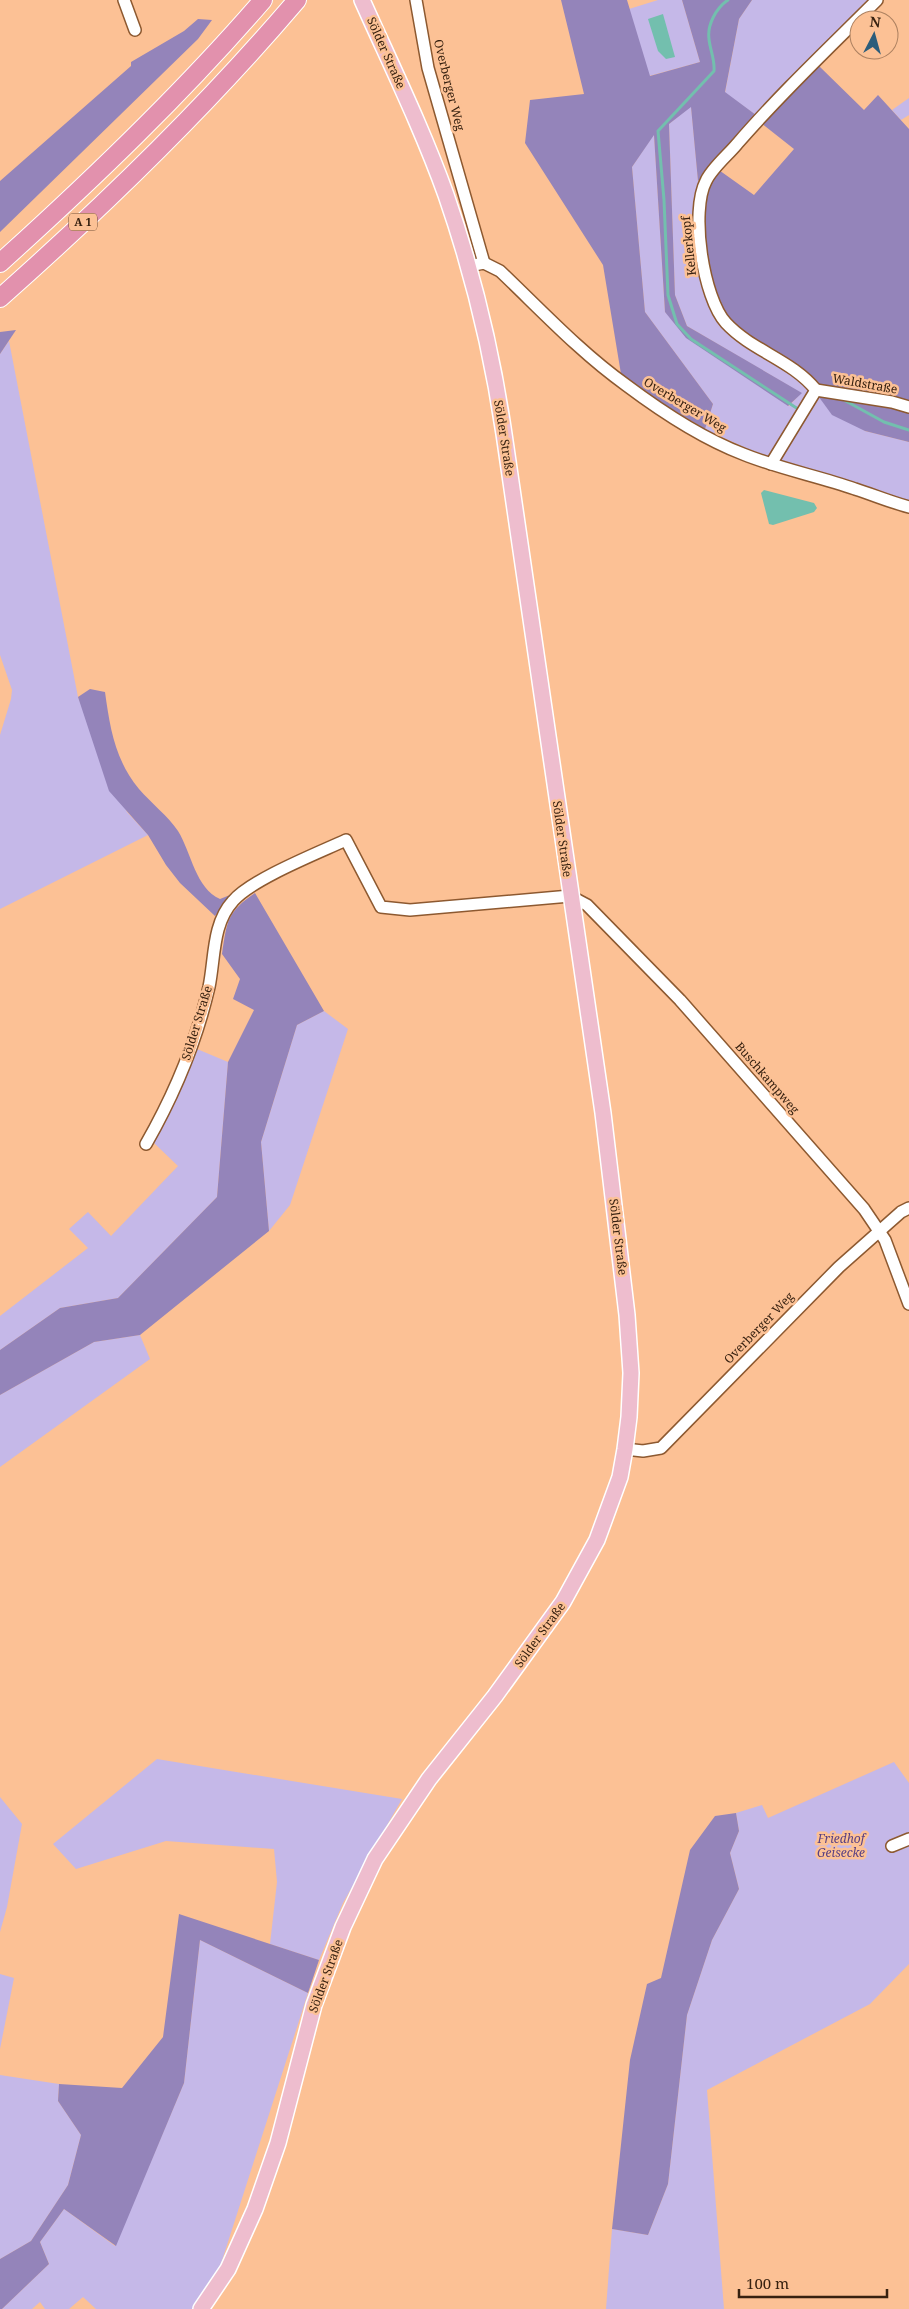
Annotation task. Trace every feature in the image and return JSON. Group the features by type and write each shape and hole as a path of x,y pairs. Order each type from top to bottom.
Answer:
{"highway":[{"name":"A 1","path":"0,263 68,202 149,123 263,0"},
{"name":"A 1","path":"1,298 86,220 162,146 262,42 297,0"}],"main road":[{"name":"Sölder Straße","path":"200,2309 228,2269 255,2209 278,2143 314,2005 343,1927 375,1859 429,1779 495,1696 564,1602 597,1540 620,1477 629,1417 631,1373 628,1315 603,1113 500,405 488,344 476,265 395,71 362,0"}],"street":[{"path":"124,0 135,30"},
{"name":"Overberger Weg","path":"416,0 428,68 476,265 500,271 587,354 664,412 702,434 742,454 855,488 882,500 909,507"},
{"name":"Kellerkopf","path":"816,390 806,377 745,340 725,322 710,294 702,251 699,210 706,181 716,168 757,121 877,0"},
{"path":"771,464 816,390"},
{"name":"Waldstraße","path":"816,390 892,402 909,407"},
{"name":"Sölder Straße","path":"146,1144 170,1101 192,1044 209,986 213,950 221,922 233,900 257,883 346,840 381,907 410,910 570,896"},
{"name":"Buschkampweg","path":"570,896 580,900 594,911 680,1000 864,1209 880,1231 909,1304"},
{"name":"Overberger Weg","path":"625,1449 643,1452 661,1448 839,1266 909,1208"},
{"path":"892,1846 909,1839"}],"green space":[{"path":"658,0 682,0 700,62 649,76 629,9"},
{"path":"752,0 872,0 862,10 849,10 849,23 757,116 725,93 739,19"},
{"path":"909,98 909,115 901,120 892,110"},
{"path":"691,106 698,181 697,209 813,390 769,459 705,429 713,404 645,312 632,167 654,134 665,312 789,406 801,393 687,326 675,295 669,124"},
{"path":"9,341 78,697 127,812 148,835 0,909 0,735 12,690 0,655 0,354"},
{"path":"816,393 865,431 909,442 909,505 775,463"},
{"path":"324,1011 348,1029 290,1205 269,1231 261,1142 297,1025"},
{"path":"197,1049 228,1062 217,1197 118,1298 60,1308 0,1350 0,1316 88,1248 69,1229 88,1212 111,1236 178,1166 154,1143"},
{"path":"140,1335 150,1359 0,1467 0,1395 94,1342"},
{"path":"157,1759 402,1799 343,1903 319,1960 270,1944 277,1882 274,1849 166,1841 76,1869 53,1844"},
{"name":"Friedhof Geisecke","path":"894,1762 909,1783 909,1964 870,2004 707,2090 724,2309 606,2309 612,2229 648,2235 668,2184 687,2015 712,1940 739,1889 730,1853 739,1831 736,1813 762,1805 768,1818"},
{"path":"0,1797 22,1824 7,1907 0,1932"},
{"path":"200,1940 308,1993 219,2270 195,2309 96,2309 83,2297 69,2309 45,2309 40,2302 32,2309 2,2309 49,2264 40,2242 64,2209 115,2246 184,2083"},
{"path":"0,1974 14,1978 0,2049"},
{"path":"0,2075 59,2084 58,2101 81,2135 68,2185 31,2241 0,2259"}],"shaded area":[{"path":"561,0 627,0 650,76 700,62 682,0 752,0 739,19 725,92 760,118 698,181 691,107 669,124 675,295 687,326 802,393 788,406 686,338 665,312 654,135 632,167 645,312 713,404 705,429 668,407 621,374 603,265 525,143 530,100 584,94"},
{"path":"198,19 212,20 198,39 0,232 0,181 131,66 131,62 184,31"},
{"path":"819,66 864,110 878,95 909,129 909,405 817,389 726,321 711,294 702,210 708,184 716,168 754,195 794,149 761,123"},
{"path":"16,330 0,354 0,332"},
{"path":"816,393 909,408 909,442 865,431 832,415"},
{"path":"90,689 105,692 115,743 124,767 139,789 178,831 205,887 220,899 230,895 215,916 180,883 166,865 148,835 109,791 78,697"},
{"path":"255,893 324,1011 297,1025 261,1142 269,1231 140,1335 94,1342 0,1395 0,1350 60,1308 118,1298 217,1197 228,1062 254,1010 233,999 240,979 222,954 225,933 230,918 239,906"},
{"path":"736,1813 739,1831 730,1853 739,1889 712,1940 687,2015 668,2184 648,2235 612,2229 630,2060 647,1984 661,1978 690,1850 715,1816"},
{"path":"179,1914 319,1960 308,1993 200,1940 184,2083 116,2246 64,2209 40,2242 49,2264 0,2309 0,2259 31,2241 68,2185 81,2135 58,2101 59,2084 122,2088 163,2037"}],"water":[{"path":"663,14 675,57 666,59 658,51 648,19"},
{"path":"764,490 814,503 817,508 814,512 773,525 769,524 761,493"}],"waterway":[{"path":"728,0 716,12 709,28 714,71 658,131 664,200 668,295 677,324 691,339 798,409"},
{"path":"844,400 884,422 909,430"}]}
